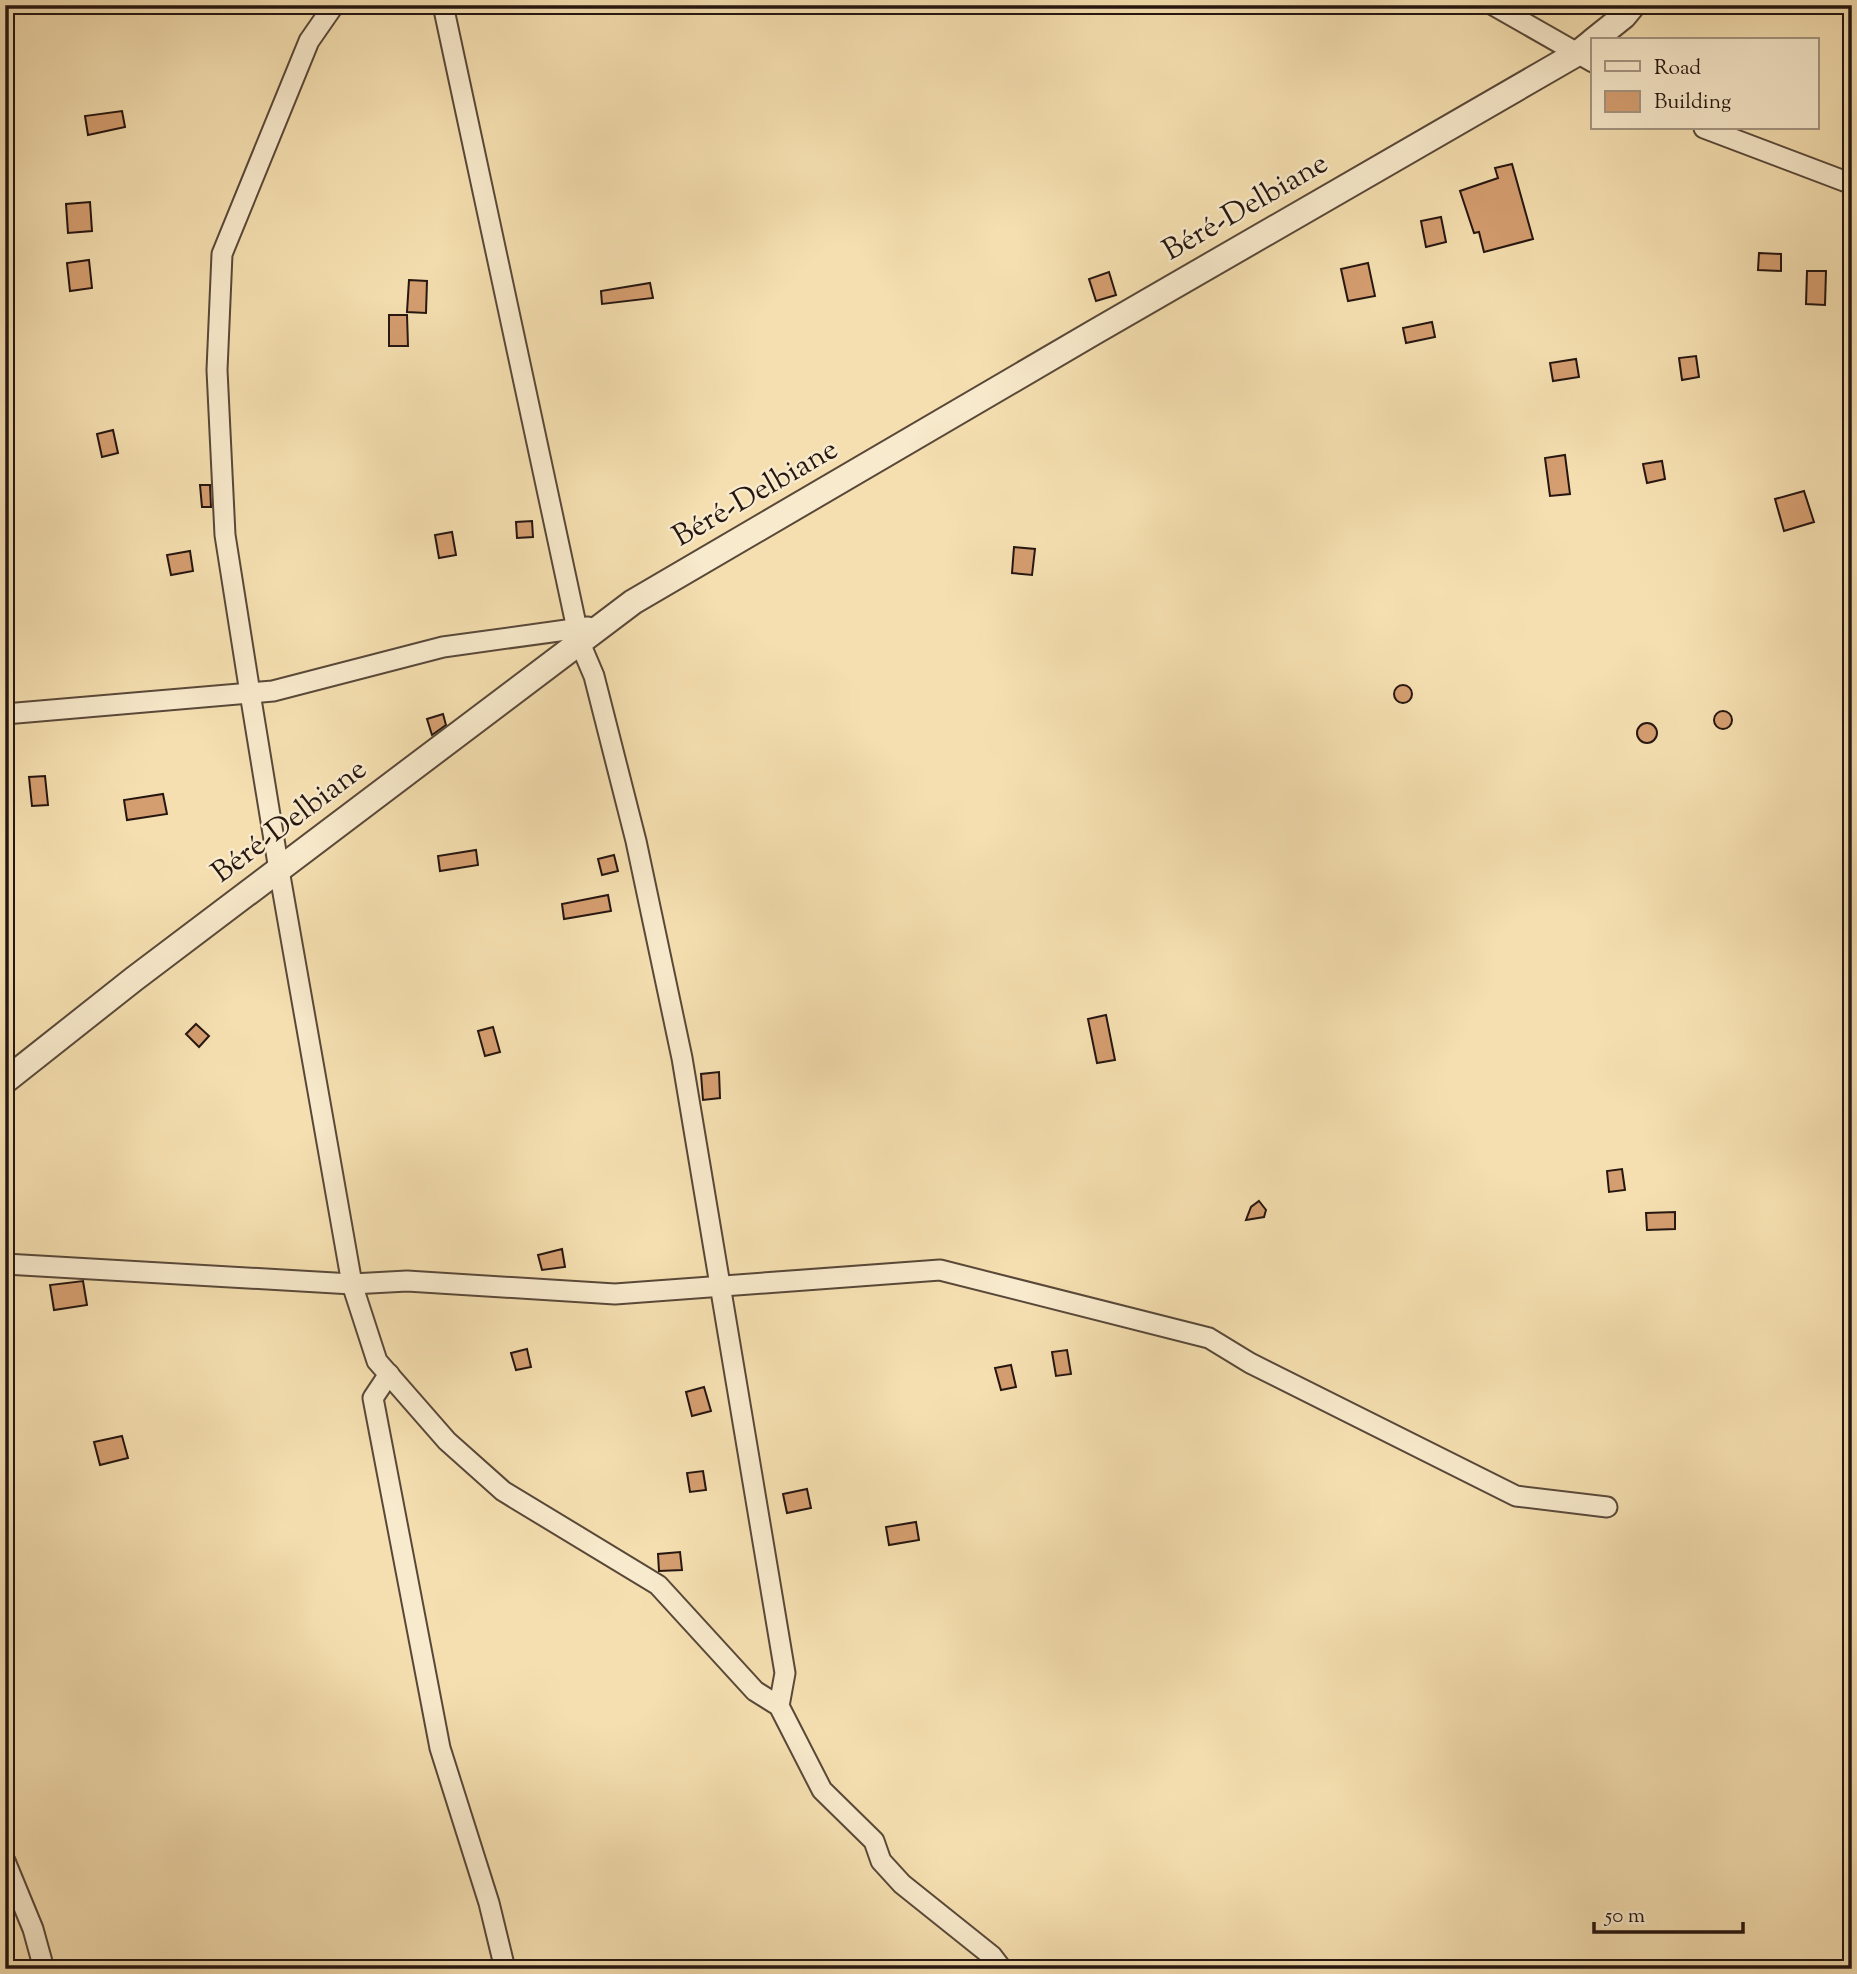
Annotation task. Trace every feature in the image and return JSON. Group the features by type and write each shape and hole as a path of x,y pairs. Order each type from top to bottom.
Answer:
{"street":[{"path":"334,5 309,41 222,254 217,370 225,535 278,870 352,1284 377,1361 447,1441 503,1491 658,1585 755,1692 779,1706 822,1790 874,1841 881,1861 902,1884 992,1955 1002,1969"},
{"path":"443,5 578,636 594,677 636,841 682,1058 785,1673 779,1706"},
{"path":"1493,5 1589,49"},
{"name":"Béré-Delbiane","path":"1601,38 1633,5"},
{"name":"Béré-Delbiane","path":"5,1081 578,636 603,625 633,602 1093,333 1589,49"},
{"path":"1709,130 1852,184"},
{"path":"5,714 273,691 443,647 578,636"},
{"path":"5,1264 352,1284 407,1281 615,1294 940,1270 1209,1338 1250,1363 1516,1496 1607,1507"},
{"path":"389,1374 373,1398 440,1748 489,1903 505,1969"},
{"path":"5,1861 33,1929 44,1969"}],"building":[{"path":"122,111 125,127 88,135 85,116"},
{"path":"1512,164 1533,239 1484,252 1479,232 1474,233 1460,191 1498,178 1495,168"},
{"path":"90,202 92,231 68,233 66,204"},
{"path":"1441,217 1446,242 1426,247 1421,221"},
{"path":"1759,253 1781,254 1781,271 1758,270"},
{"path":"89,260 92,288 70,291 67,263"},
{"path":"1368,263 1375,296 1348,301 1341,269"},
{"path":"1807,271 1826,271 1825,305 1806,304"},
{"path":"1109,272 1116,295 1096,301 1089,279"},
{"path":"409,280 427,281 426,313 407,312"},
{"path":"650,283 653,298 602,304 601,291"},
{"path":"389,315 407,315 408,346 389,346"},
{"path":"1432,322 1435,337 1406,343 1403,328"},
{"path":"1696,356 1699,377 1682,380 1679,358"},
{"path":"1576,359 1579,377 1553,381 1550,363"},
{"path":"113,430 118,453 102,457 97,434"},
{"path":"1565,455 1570,494 1550,496 1545,458"},
{"path":"1662,461 1665,479 1647,483 1643,464"},
{"path":"200,485 210,485 211,507 202,507"},
{"path":"1804,491 1814,522 1784,531 1775,499"},
{"path":"532,521 533,537 517,538 516,522"},
{"path":"452,532 456,555 439,558 435,535"},
{"path":"1014,547 1035,549 1032,575 1012,573"},
{"path":"190,551 193,571 171,575 167,555"},
{"path":"1403,685 1409,688 1412,694 1409,700 1403,703 1397,700 1394,694 1397,688"},
{"path":"1723,711 1729,714 1732,720 1729,726 1723,729 1717,726 1714,720 1717,714"},
{"path":"443,714 446,725 432,735 427,719"},
{"path":"1647,723 1654,726 1657,733 1654,740 1647,743 1640,740 1637,733 1640,726"},
{"path":"45,776 48,805 32,806 29,777"},
{"path":"163,794 167,814 127,820 124,800"},
{"path":"476,850 478,865 440,871 438,856"},
{"path":"614,855 618,871 602,875 598,859"},
{"path":"608,895 611,911 564,919 562,904"},
{"path":"1106,1015 1115,1060 1097,1063 1088,1019"},
{"path":"196,1024 209,1036 199,1047 186,1034"},
{"path":"493,1027 500,1052 485,1056 478,1031"},
{"path":"719,1072 720,1098 703,1100 701,1074"},
{"path":"1622,1169 1625,1190 1609,1192 1607,1171"},
{"path":"1259,1201 1266,1210 1264,1217 1246,1220 1251,1207"},
{"path":"1675,1212 1675,1229 1647,1230 1646,1213"},
{"path":"562,1249 565,1267 542,1270 538,1255"},
{"path":"83,1281 87,1305 54,1310 50,1285"},
{"path":"527,1349 531,1367 516,1370 511,1353"},
{"path":"1067,1350 1071,1374 1056,1376 1052,1352"},
{"path":"1011,1365 1016,1387 1001,1390 995,1368"},
{"path":"704,1387 711,1411 692,1416 686,1392"},
{"path":"122,1436 128,1458 100,1465 94,1442"},
{"path":"703,1471 706,1490 690,1492 687,1473"},
{"path":"807,1489 811,1508 787,1513 783,1494"},
{"path":"916,1522 919,1540 889,1545 886,1527"},
{"path":"680,1552 682,1570 659,1571 658,1554"}]}
